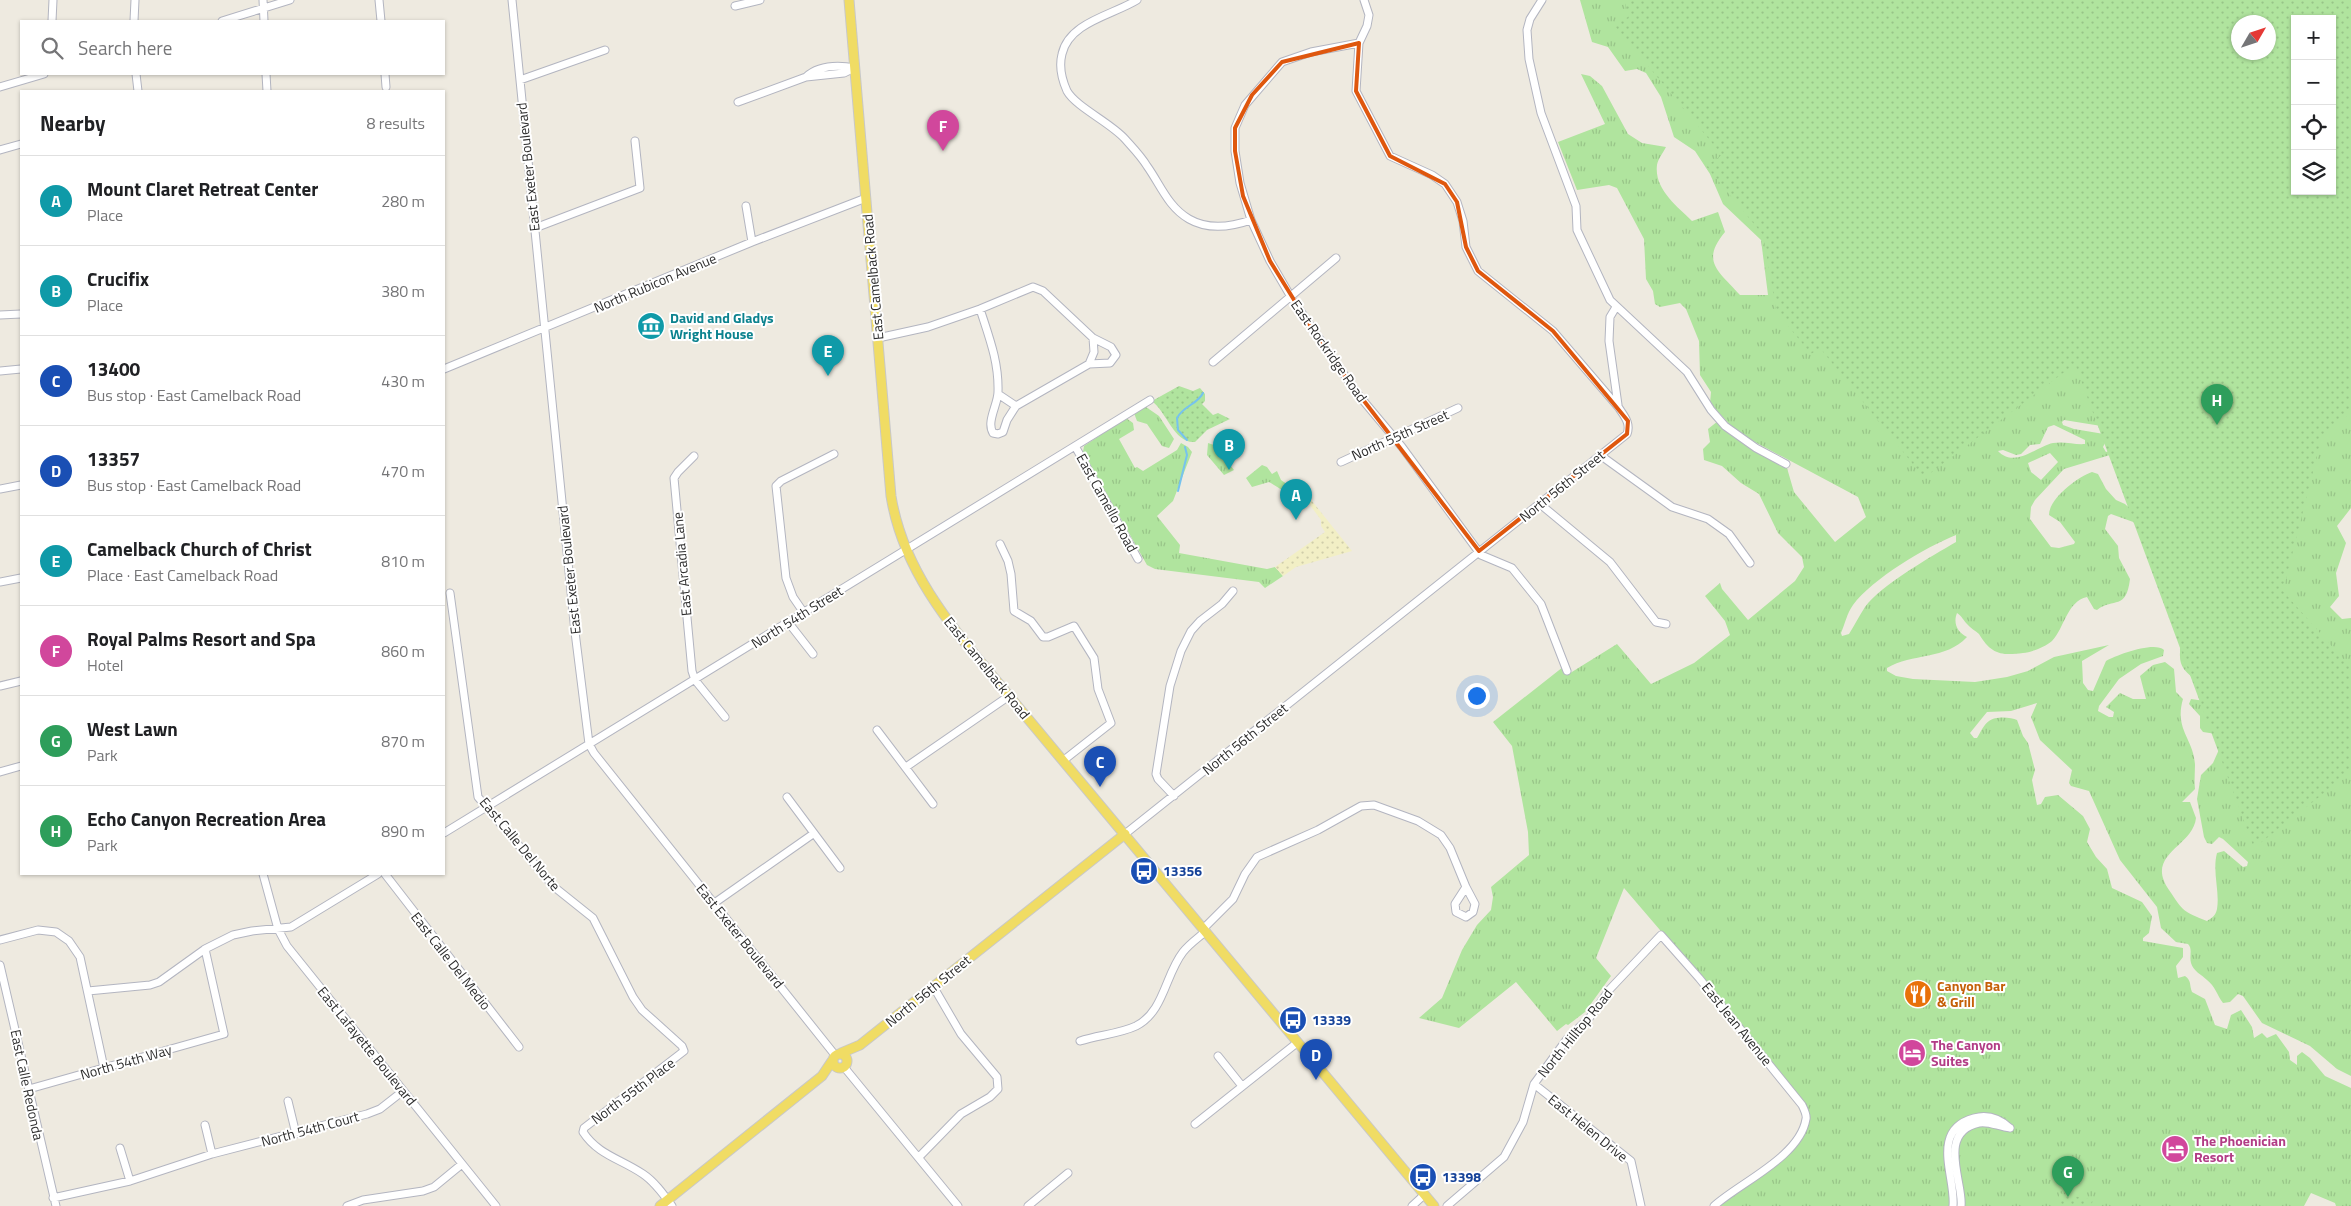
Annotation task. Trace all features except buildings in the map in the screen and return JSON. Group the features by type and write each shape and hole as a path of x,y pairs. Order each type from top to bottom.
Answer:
{"main road":[{"name":"East Camelback Road","path":"849,0 891,496 897,526 906,550 922,582 943,614 1009,696 1434,1206"},
{"name":"North 56th Street","path":"660,1206 670,1203 840,1061 1125,834"}],"street":[{"path":"52,0 52,20"},
{"path":"134,20 135,0"},
{"path":"263,0 264,20"},
{"path":"225,20 290,0"},
{"path":"379,0 381,20"},
{"name":"East Exeter Boulevard","path":"512,0 583,705 589,744 594,753 713,904 919,1157 954,1204"},
{"path":"735,6 760,0"},
{"path":"1137,0 1080,28 1062,53 1061,73 1068,92 1124,138 1146,163 1173,207 1190,219 1212,226 1234,226 1251,220"},
{"path":"1364,0 1369,15 1367,26 1358,43 1356,92 1390,156 1432,175 1445,184 1457,202 1463,221 1466,247 1478,271 1553,331 1619,408"},
{"path":"1542,0 1530,19 1527,30 1528,59 1541,113 1576,206 1577,230 1606,293 1616,307 1687,372 1711,410 1725,426 1756,448 1786,464"},
{"name":"East Rockridge Road","path":"1358,43 1311,52 1282,62 1245,105 1235,128 1235,151 1240,183 1251,220 1270,262 1340,371 1479,551 1486,558 1497,560 1512,568 1535,595 1541,604 1567,671"},
{"path":"520,80 605,50"},
{"path":"738,102 806,77 825,72 844,73 855,68"},
{"path":"0,87 41,75"},
{"path":"136,75 138,90"},
{"path":"266,75 267,90"},
{"path":"385,75 386,87"},
{"path":"535,228 640,188 635,141"},
{"path":"0,150 20,144"},
{"name":"North Rubicon Avenue","path":"445,369 752,242 866,198"},
{"path":"746,206 752,242"},
{"path":"1213,362 1336,258"},
{"path":"878,338 928,327 980,309 1033,287 1043,291 1093,338 1111,347 1116,356 1110,363 1090,364 1016,406 1007,420 1003,432 998,434 991,429 998,394 997,363 980,309"},
{"path":"1616,307 1610,317 1609,341 1614,388 1619,408"},
{"path":"0,315 20,314"},
{"path":"1090,364 1094,352 1093,338"},
{"path":"0,371 20,369"},
{"path":"998,394 1016,406"},
{"name":"North 54th Street","path":"445,832 1150,400"},
{"name":"North 55th Street","path":"1341,462 1458,408"},
{"name":"North 56th Street","path":"1125,834 1627,434 1629,430 1628,421 1619,408"},
{"name":"East Camello Road","path":"1075,446 1138,559"},
{"path":"804,612 790,591 786,578 777,484 834,454"},
{"path":"1600,455 1672,507 1708,519 1729,534 1750,563"},
{"name":"East Arcadia Lane","path":"694,456 674,478 694,680"},
{"path":"0,489 20,486"},
{"path":"1540,504 1610,562 1656,622 1666,624"},
{"path":"1000,544 1008,561 1011,574 1014,611 1030,621 1043,637 1048,637 1074,626 1096,664 1098,689 1111,723 1064,760"},
{"path":"0,582 20,578"},
{"path":"1174,796 1156,774 1175,668 1191,631 1233,591"},
{"name":"East Calle Del Norte","path":"450,593 478,797 553,886 593,918 633,998 642,1010 682,1046 684,1051"},
{"path":"788,622 814,654"},
{"path":"694,680 725,717"},
{"path":"0,686 20,681"},
{"path":"906,766 1009,696"},
{"path":"877,730 906,766 909,774 932,804"},
{"path":"0,772 20,766"},
{"path":"787,797 840,868"},
{"path":"1080,1041 1123,1030 1137,1025 1146,1019 1159,1002 1169,976 1183,952 1233,899 1245,874 1257,857 1318,830 1361,806 1374,806 1418,821 1441,835 1450,848 1466,887"},
{"path":"713,904 813,834"},
{"name":"East Lafayette Boulevard","path":"264,875 278,929 287,946 496,1206"},
{"path":"88,991 150,985 159,982 205,949 233,935 291,927 376,875"},
{"name":"East Calle Del Medio","path":"386,875 519,1047"},
{"path":"0,940 38,930 56,932 69,941 80,958 104,1068"},
{"name":"North Hilltop Road","path":"1447,1206 1504,1157 1523,1122 1534,1084 1567,1039 1590,1017 1610,989 1661,935"},
{"name":"East Jean Avenue","path":"1661,935 1700,978 1802,1105 1807,1117 1803,1130 1770,1167 1714,1206"},
{"name":"North 54th Way","path":"29,1089 224,1034 205,949"},
{"name":"East Calle Redonda","path":"0,965 56,1206"},
{"path":"919,1157 961,1114 990,1097 998,1089 997,1077 961,1034 933,986"},
{"path":"1195,1124 1298,1042"},
{"name":"North 55th Place","path":"670,1203 644,1174 605,1155 583,1132 584,1128 684,1051"},
{"path":"1218,1056 1242,1086"},
{"name":"East Helen Drive","path":"1534,1084 1631,1161 1641,1206"},
{"name":"North 54th Court","path":"53,1198 130,1181 212,1154 296,1134 380,1109 404,1091"},
{"path":"288,1101 296,1134"},
{"path":"1953,1206 1947,1148 1950,1138 1956,1130 1970,1119 1981,1116 2002,1121 2010,1128 1979,1123 1968,1127 1958,1140 1955,1149 1955,1172 1961,1206"},
{"path":"205,1125 212,1154"},
{"path":"120,1148 130,1181"},
{"path":"347,1206 363,1200 423,1191 434,1187 462,1164"},
{"path":"1028,1206 1068,1173"},
{"path":"1412,1206 1424,1195"}],"highlighted area":[{"path":"1359,43 1356,91 1390,156 1445,184 1457,202 1466,247 1478,271 1553,331 1628,421 1627,434 1479,551 1325,350 1270,261 1243,196 1235,151 1235,128 1252,95 1282,62"}],"green space":[{"path":"1580,0 2026,0 2030,5 2036,6 2034,33 2042,45 2050,46 2052,39 2047,32 2052,24 2074,39 2065,44 2066,59 2072,57 2076,47 2080,47 2089,58 2101,66 2107,82 2129,98 2128,90 2103,60 2100,23 2088,17 2072,21 2074,12 2084,0 2351,0 2351,508 2337,526 2346,543 2336,573 2339,596 2330,607 2342,619 2351,618 2351,1076 2337,1069 2310,1046 2262,1023 2243,996 2238,994 2230,1002 2223,1003 2210,982 2192,966 2191,950 2188,944 2176,942 2161,928 2157,907 2120,860 2089,791 2071,786 2069,783 2072,770 2040,740 2031,717 2037,703 2011,711 1987,712 1970,733 1974,738 1977,738 1985,724 1995,718 2017,720 2028,743 2035,770 2032,780 2037,805 2041,804 2045,797 2058,795 2083,816 2090,829 2087,842 2096,857 2107,869 2112,888 2142,902 2152,916 2149,933 2143,938 2143,941 2183,948 2183,957 2176,966 2178,978 2185,976 2190,981 2192,992 2205,999 2215,1025 2227,1029 2231,1015 2241,1010 2252,1027 2254,1038 2262,1033 2267,1038 2276,1034 2289,1052 2290,1060 2297,1065 2297,1056 2302,1052 2310,1058 2325,1076 2351,1088 2351,1206 2336,1206 2335,1203 2311,1193 2304,1206 1718,1206 1773,1167 1799,1142 1807,1129 1809,1116 1806,1105 1743,1027 1624,888 1596,958 1611,976 1585,1012 1568,1025 1566,1024 1557,1031 1516,982 1459,1028 1419,1018 1442,998 1462,950 1477,925 1491,910 1493,897 1491,887 1529,855 1528,832 1512,746 1493,722 1563,667 1567,675 1617,644 1651,684 1694,663 1730,635 1725,621 1705,596 1720,583 1722,589 1748,620 1795,581 1804,567 1802,557 1778,533 1759,494 1741,483 1722,466 1704,460 1703,449 1710,442 1708,429 1718,421 1749,446 1787,468 1794,492 1835,542 1866,517 1858,497 1753,441 1732,427 1710,403 1711,392 1700,375 1699,341 1686,309 1680,303 1660,307 1655,304 1653,291 1646,279 1644,239 1617,188 1609,185 1577,190 1558,142 1605,124 1581,74 1590,76 1602,86 1628,134 1642,143 1666,147 1659,158 1657,174 1663,189 1674,203 1692,221 1718,212 1725,232 1714,251 1713,259 1719,272 1740,295 1768,295 1761,240 1723,204 1710,174 1695,151 1674,137 1661,97 1646,73 1637,69 1625,71 1608,47 1592,42","holes":["2124,360 2128,361 2142,388 2144,405 2152,420 2151,423 2137,427 2130,434 2132,446 2127,454 2129,458 2137,462 2136,481 2161,514 2149,522 2148,526 2163,556 2176,564 2192,585 2193,589 2190,590 2180,583 2174,584 2183,616 2193,626 2195,637 2206,651 2203,653 2185,637 2182,640 2180,661 2187,672 2201,685 2207,699 2205,701 2191,699 2189,704 2200,716 2200,728 2203,732 2216,734 2220,739 2221,745 2213,763 2201,775 2197,799 2204,837 2207,843 2212,844 2219,837 2223,839 2248,862 2247,866 2243,867 2224,851 2217,853 2215,867 2218,895 2217,909 2214,916 2207,921 2188,913 2181,907 2163,878 2162,868 2166,859 2193,828 2196,818 2190,802 2182,802 2195,789 2195,765 2194,756 2181,719 2183,699 2176,692 2174,669 2165,662 2153,665 2140,676 2146,699 2133,699 2120,693 2106,707 2114,712 2113,717 2098,711 2099,706 2119,679 2141,664 2163,656 2164,650 2152,647 2144,648 2118,655 2106,661 2093,691 2088,690 2083,683 2082,661 2109,645 2054,657 2028,671 2007,677 1975,682 1913,679 1896,676 1887,671 1887,668 1897,663 1939,653 1959,644 1967,637 1957,627 1955,620 1957,613 1979,634 1992,650 2003,654 2015,654 2034,650 2052,641 2070,610 2080,600 2087,597 2094,609 2097,610 2103,606 2118,602 2126,596 2130,579 2119,558 2118,546 2105,529 2108,516 2111,514 2136,523 2138,516 2125,504 2116,500 2106,489 2098,474 2092,472 2079,478 2059,495 2050,508 2049,515 2060,522 2075,542 2074,544 2059,548 2051,547 2030,519 2031,507 2035,500 2064,469 2123,451 2120,448 2106,452 2103,447 2107,439 2104,434 2074,429 2063,425 2062,422 2064,420 2120,429 2129,423 2137,413 2124,397 2123,389 2126,378 2118,365","2054,425 2085,440 2085,444 2053,443 2026,455 2012,458 1998,451 2003,450 2016,455 2021,454 2030,445 2040,444 2048,427","2050,453 2058,462 2041,480 2031,472 2028,463","1956,535 1956,542 1908,572 1873,598 1865,607 1849,634 1842,636 1841,633 1849,611 1862,595 1900,565"]},
{"path":"1625,0 2351,0 2351,413 2322,436 2283,591 2351,668 2351,772 2254,848 2075,364 1924,478 1820,348 1811,354 1779,315 1777,315 1763,235 1706,166 1722,155 1614,25 1628,17"},
{"path":"1179,386 1193,391 1200,388 1205,394 1205,401 1202,404 1213,415 1218,413 1230,419 1207,430 1195,442 1182,438 1152,401"},
{"path":"1146,407 1159,416 1174,439 1169,448 1162,446 1147,424 1137,421 1134,413"},
{"path":"1126,418 1133,423 1134,430 1119,439 1135,468 1137,467 1143,471 1177,450 1181,443 1192,452 1173,501 1157,516 1180,545 1179,553 1267,569 1275,567 1283,576 1265,588 1259,582 1155,569 1147,565 1083,452 1084,446"},
{"path":"1208,443 1214,445 1222,454 1219,458 1224,457 1234,470 1224,475 1207,455"},
{"path":"1262,465 1267,467 1272,474 1277,471 1281,480 1294,489 1294,492 1282,490 1269,482 1252,487 1246,478"},
{"path":"2059,1193 2093,1200 2091,1206 2059,1206"}],"sand":[{"path":"1308,496 1352,551 1296,567 1283,576 1275,567 1325,532 1321,526 1321,520 1307,501"}],"waterway":[{"path":"1187,440 1178,430 1177,418 1198,400 1203,393"},
{"path":"1178,491 1187,455 1185,447"}],"place":[{"name":"Royal Palms Resort and Spa","path":"943,151"},
{"name":"David and Gladys Wright House","path":"651,326"},
{"name":"Camelback Church of Christ","path":"828,376"},
{"name":"Echo Canyon Recreation Area","path":"2217,425"},
{"name":"Crucifix","path":"1229,470"},
{"name":"Mount Claret Retreat Center","path":"1296,520"},
{"name":"13400","path":"1100,787"},
{"name":"13356","path":"1144,871"},
{"name":"Canyon Bar & Grill","path":"1918,994"},
{"name":"13339","path":"1293,1020"},
{"name":"The Canyon Suites","path":"1912,1053"},
{"name":"13357","path":"1316,1080"},
{"name":"The Phoenician Resort","path":"2175,1149"},
{"name":"13398","path":"1423,1177"},
{"name":"West Lawn","path":"2068,1197"}]}
